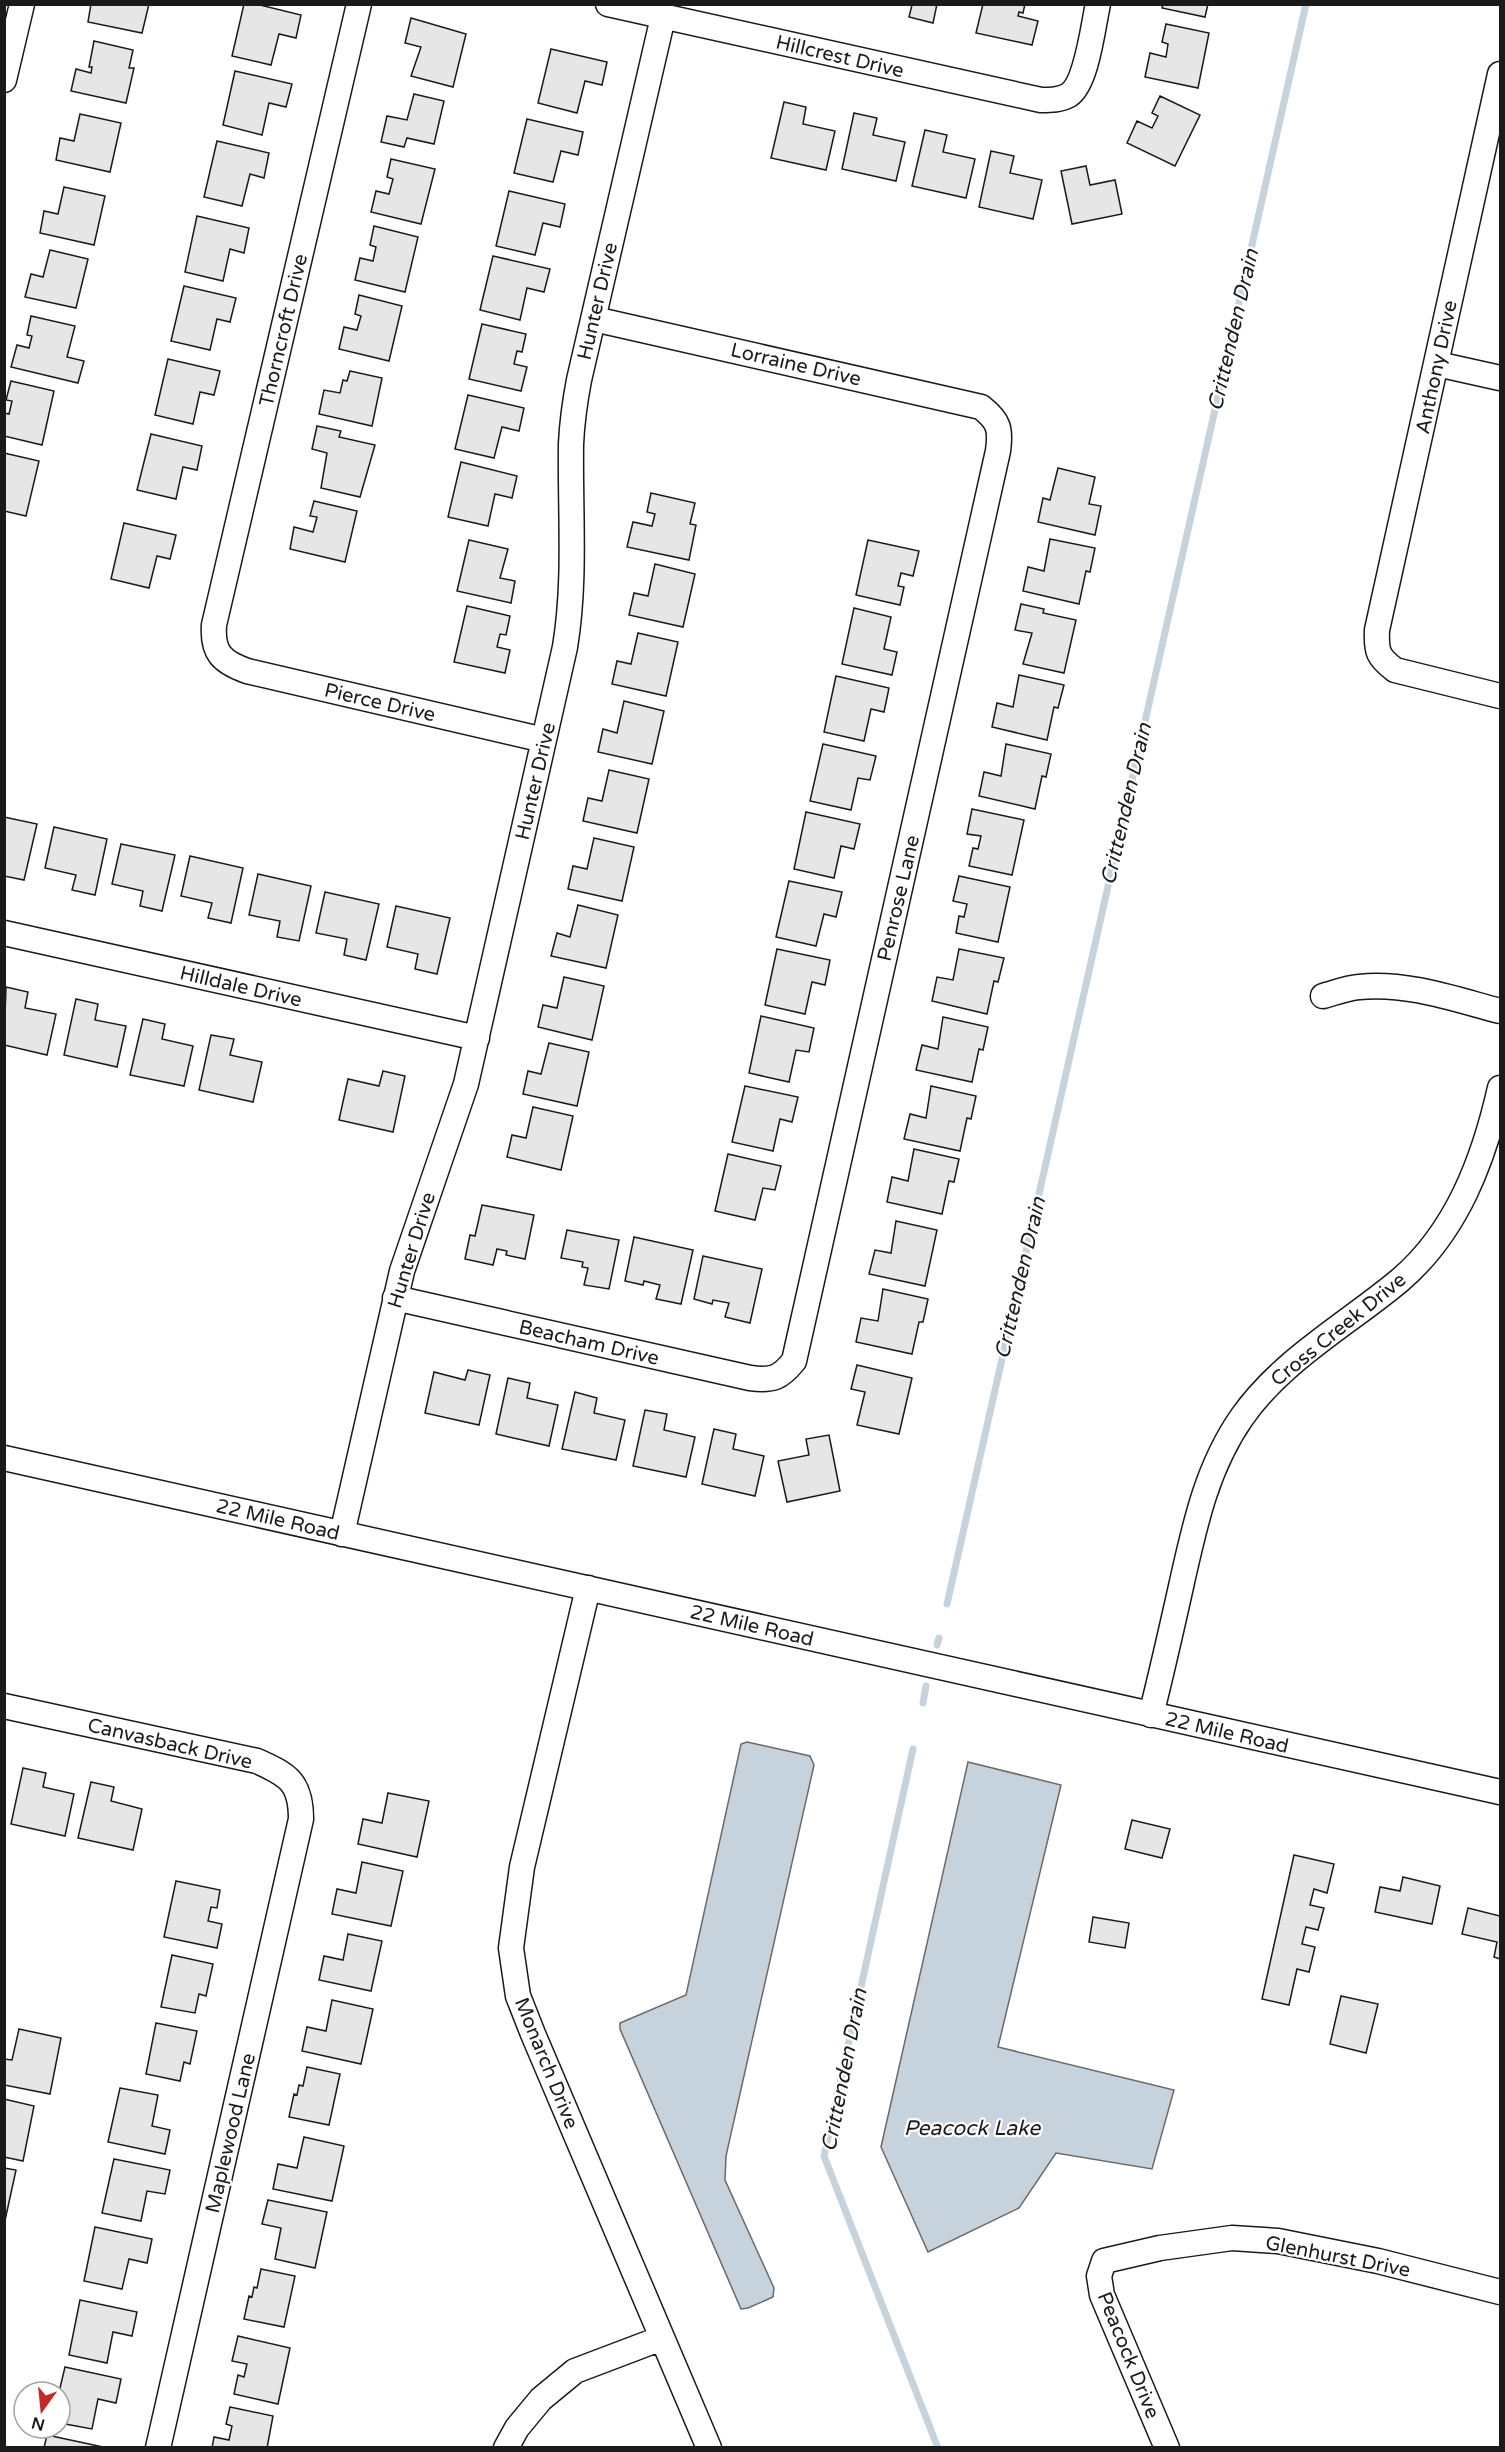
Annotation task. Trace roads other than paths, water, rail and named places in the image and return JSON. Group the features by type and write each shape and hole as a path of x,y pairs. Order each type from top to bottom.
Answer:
{"street":[{"path":"4,81 22,4"},
{"name":"Thorncroft Drive","path":"219,655 213,639 214,626 359,4"},
{"name":"Hillcrest Drive","path":"608,4 1041,100 1056,100 1070,94 1079,82 1098,4"},
{"name":"Hunter Drive","path":"342,1534 395,1298 415,1230 466,1083 544,740 571,612 573,584 571,443 579,380 663,17"},
{"name":"Anthony Drive","path":"1500,74 1377,630 1376,646 1382,660 1395,670 1500,696"},
{"name":"Lorraine Drive","path":"594,319 967,403 981,407 995,418"},
{"path":"1437,364 1500,378"},
{"name":"Penrose Lane","path":"782,1375 794,1361 798,1349 992,474 1000,436 995,418"},
{"name":"Pierce Drive","path":"219,655 232,666 247,671 544,740"},
{"name":"Hilldale Drive","path":"4,933 477,1038"},
{"path":"1323,996 1356,987 1400,987 1500,1011"},
{"name":"Cross Creek Drive","path":"1151,1715 1198,1513 1208,1480 1223,1447 1242,1417 1279,1376 1320,1341 1400,1280 1424,1256 1465,1196 1490,1131 1500,1088"},
{"name":"Beacham Drive","path":"395,1298 750,1378 765,1380 782,1375"},
{"name":"22 Mile Road","path":"4,1458 1500,1792"},
{"name":"Monarch Drive","path":"588,1588 522,1867 511,1948 518,1996 709,2448"},
{"name":"Canvasback Drive","path":"4,1706 257,1761 281,1772 295,1784 301,1801 301,1819"},
{"name":"Maplewood Lane","path":"158,2448 301,1819"},
{"name":"Glenhurst Drive","path":"1104,2261 1160,2248 1232,2238 1278,2241 1378,2261 1500,2292"},
{"name":"Peacock Drive","path":"1104,2261 1099,2276 1102,2295 1167,2448"},
{"path":"506,2448 517,2428 541,2399 575,2371 662,2337"}],"water":[{"path":"747,1742 810,1756 814,1765 726,2156 725,2180 774,2288 773,2297 741,2309 620,2029 620,2023 686,1995 741,1744"},
{"name":"Peacock Lake","path":"968,1762 1061,1785 998,2047 1174,2090 1152,2169 1056,2153 1019,2208 928,2252 881,2147"}],"waterway":[{"name":"Crittenden Drain","path":"947,1604 1306,4"},
{"name":"Crittenden Drain","path":"937,1645 939,1638"},
{"name":"Crittenden Drain","path":"923,1703 926,1686"},
{"name":"Crittenden Drain","path":"913,1749 824,2156 938,2448"}]}
